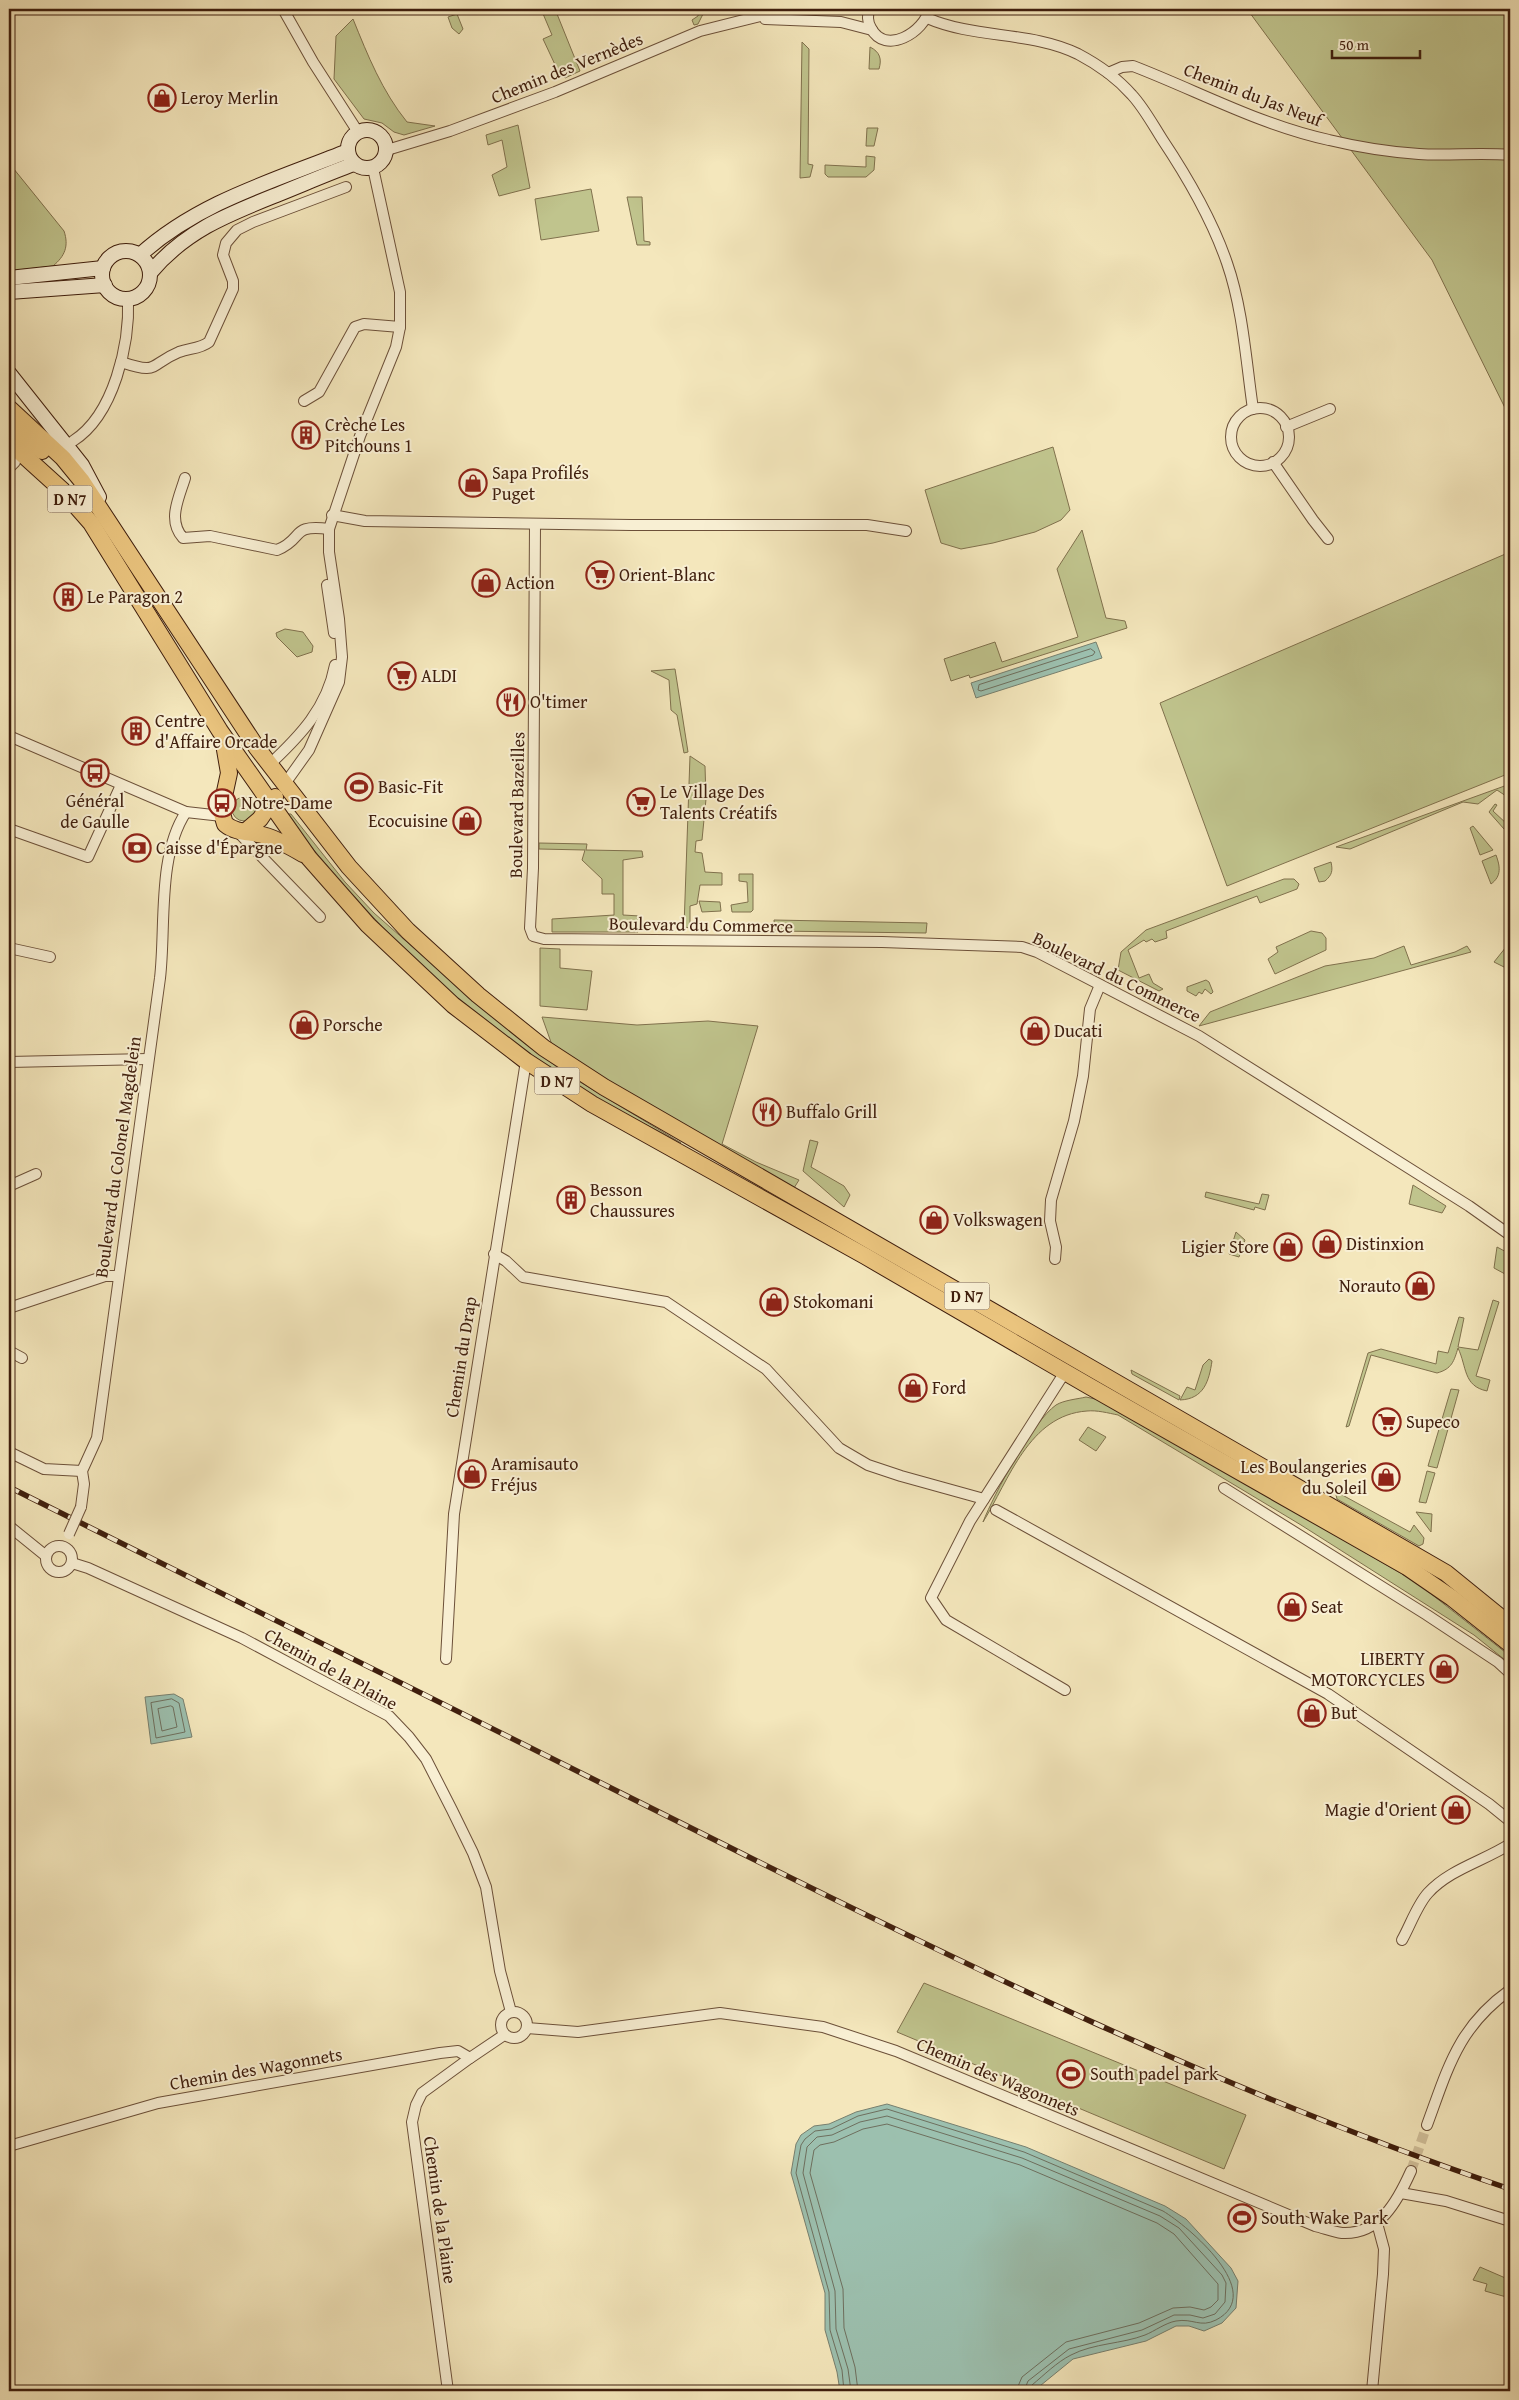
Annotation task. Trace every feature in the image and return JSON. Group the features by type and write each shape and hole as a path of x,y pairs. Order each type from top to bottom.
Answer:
{"main road":[{"name":"D N7","path":"9,408 63,458 108,519 269,765 349,867 408,931 478,995 544,1048 604,1087 1446,1573 1510,1624"},
{"path":"9,424 60,468 108,519"},
{"name":"D N7","path":"9,442 62,490 91,523 220,731 309,858 338,894 391,948 453,1005 526,1061 592,1104 865,1256 1407,1567 1452,1598 1510,1644"},
{"path":"220,731 229,773 222,810 224,824 242,832 274,838 309,858"},
{"path":"222,810 252,779 269,765"},
{"path":"242,832 260,819 284,785"}],"street":[{"path":"283,9 313,62 358,132"},
{"name":"Chemin des Vernèdes","path":"759,18 788,9"},
{"path":"870,9 867,17 872,30"},
{"path":"928,13 961,30 1049,44 1078,54 1108,73 1132,95 1184,172 1210,220 1227,264 1239,312 1253,408"},
{"name":"Chemin des Vernèdes","path":"387,150 450,131 555,92 700,31 738,20 759,18 841,22 872,30 880,39 895,41 915,31 928,13"},
{"name":"Chemin du Jas Neuf","path":"1108,73 1122,67 1134,66 1280,126 1329,140 1420,154 1490,153 1510,155"},
{"path":"365,130 378,133 386,143 387,150 383,161 373,168 360,168 354,164 348,151 350,141 358,132 365,130"},
{"path":"140,255 167,233 203,210 348,151"},
{"path":"150,273 145,260 140,255 125,251 117,253 110,258 103,268 105,285 114,295 128,298 142,293 147,287 150,273 162,259 196,231 230,214 354,164"},
{"path":"284,785 309,750 339,682 342,657 329,529 332,515 360,436 396,347 400,328 400,292 373,168"},
{"path":"121,362 150,369 180,352 202,347 209,342 233,289 233,281 223,255 226,243 237,230 253,222 346,187"},
{"path":"9,278 103,268"},
{"path":"9,292 105,285"},
{"path":"9,297 41,291"},
{"path":"73,441 85,433 107,400 121,362 128,298"},
{"path":"304,401 320,392 355,327 364,324 400,328"},
{"path":"9,373 82,465 94,486 108,519"},
{"path":"1253,408 1271,410 1279,415 1286,427 1288,440 1286,449 1273,462 1254,465 1245,462 1237,456 1232,447 1230,437 1232,427 1237,418 1253,408"},
{"path":"1286,427 1330,409"},
{"path":"1273,462 1328,539"},
{"path":"185,478 174,514 179,534 183,538 210,536 277,550 285,547 302,529 310,526 329,529"},
{"path":"332,515 365,521 867,526 906,531"},
{"name":"Boulevard Bazeilles","path":"533,936 530,928 533,868 535,524"},
{"path":"269,765 300,736 327,694 333,677 335,644 323,553 324,534 329,529"},
{"path":"9,736 186,812 222,810"},
{"path":"9,829 88,857 121,785"},
{"name":"Boulevard du Colonel Magdelein","path":"63,1546 81,1507 84,1484 82,1471 98,1438 161,966 165,882 176,833 186,812"},
{"path":"242,832 320,916"},
{"name":"Boulevard du Commerce","path":"533,936 544,940 882,942 1010,946 1037,952 1199,1036 1510,1235"},
{"path":"9,948 50,957"},
{"path":"1055,1259 1056,1247 1050,1221 1051,1200 1074,1121 1083,1076 1090,1009 1100,985"},
{"path":"9,1062 148,1059"},
{"name":"Chemin du Drap","path":"446,1659 454,1514 526,1061"},
{"path":"9,1186 36,1174"},
{"path":"494,1254 506,1261 523,1277 666,1302 766,1369 822,1432 839,1448 868,1465 984,1499"},
{"path":"9,1308 105,1276 119,1276"},
{"path":"9,1351 22,1358"},
{"path":"1065,1690 946,1620 931,1598 970,1521 1066,1372"},
{"path":"9,1452 44,1469 82,1471"},
{"path":"1224,1488 1428,1615 1498,1662 1510,1673"},
{"path":"996,1510 1328,1694 1489,1804 1510,1821"},
{"path":"9,1526 46,1556 48,1567 55,1572 65,1571 72,1563 72,1555 63,1546 52,1547 46,1556"},
{"name":"Chemin de la Plaine","path":"72,1563 88,1568 242,1638 389,1716 426,1759 474,1853 486,1887 500,1971 511,2012"},
{"path":"1402,1940 1427,1894 1449,1875 1491,1856 1510,1844"},
{"path":"1427,2125 1450,2063 1469,2027 1510,1990"},
{"path":"511,2012 524,2016 527,2028 524,2035 511,2039 504,2036 500,2029 500,2022 504,2015 511,2012"},
{"name":"Chemin des Wagonnets","path":"527,2028 578,2032 720,2014 823,2027 896,2051 1315,2226 1343,2233 1377,2224"},
{"path":"470,2058 504,2036"},
{"name":"Chemin des Wagonnets","path":"9,2146 158,2103 245,2086 440,2053 458,2051 470,2058"},
{"name":"Chemin de la Plaine","path":"448,2391 412,2122 416,2105 422,2093 470,2058"},
{"path":"1372,2391 1384,2248 1377,2224 1390,2210 1411,2171"},
{"path":"1401,2192 1446,2201 1510,2221"}],"green space":[{"path":"541,9 555,9 580,71 565,78 558,71 543,39 552,35"},
{"path":"699,9 705,10 698,24 694,25 692,20 698,16"},
{"path":"1247,9 1510,9 1510,418 1432,260"},
{"path":"457,14 463,29 459,34 452,28 448,17"},
{"path":"353,19 383,86 407,122 435,126 404,135 394,132 382,123 364,119 334,79 336,36"},
{"path":"802,42 809,49 808,164 813,165 810,177 800,178"},
{"path":"870,47 879,56 879,69 869,69"},
{"path":"518,125 530,188 499,196 492,175 507,167 502,140 488,145 486,135"},
{"path":"867,128 878,128 874,146 866,146"},
{"path":"866,156 875,157 874,170 866,177 828,177 825,174 825,165 866,167"},
{"path":"9,163 64,231 65,250 53,266 9,271"},
{"path":"591,189 599,231 541,240 535,199"},
{"path":"627,197 642,197 644,241 650,242 650,245 637,245"},
{"path":"1053,447 1070,510 1061,520 1035,532 993,543 961,549 941,543 925,490"},
{"path":"1082,530 1106,618 1125,621 1127,628 970,678 969,675 951,681 944,659 995,642 1002,662 1078,637 1057,569"},
{"path":"1510,552 1510,773 1227,886 1160,703"},
{"path":"285,629 303,632 313,646 312,652 297,657 277,637 276,633"},
{"path":"675,669 688,752 684,753 677,715 671,710 669,680 651,671"},
{"path":"690,756 705,766 706,799 702,840 696,841 695,852 702,853 705,872 722,873 722,885 700,885 697,904 690,906 690,928 684,927"},
{"path":"1510,784 1510,792 1506,796 1497,790 1478,804 1463,802 1350,849 1336,847"},
{"path":"244,797 253,800 256,809 253,818 244,821 235,818 232,809 235,800"},
{"path":"1495,804 1497,805 1493,811 1508,825 1504,829 1489,812"},
{"path":"287,814 291,814 345,882 374,913 488,1013 562,1071 681,1143 564,1079 486,1022 450,992 415,960 349,891 287,817"},
{"path":"1473,826 1493,850 1480,855 1470,828"},
{"path":"539,843 587,844 586,850 642,851 643,857 623,860 623,915 640,916 638,932 552,932 552,919 614,915 614,894 602,894 602,879 582,860 585,850 539,849"},
{"path":"1496,855 1499,871 1497,878 1491,884 1482,861"},
{"path":"1331,862 1331,875 1325,881 1319,882 1314,868"},
{"path":"739,874 753,874 753,910 751,912 732,912 731,905 748,902 747,882 739,881"},
{"path":"1284,879 1294,879 1299,884 1297,889 1260,903 1257,896 1166,931 1167,938 1155,942 1152,939 1146,942 1144,940 1128,950 1139,978 1149,974 1153,983 1163,989 1159,991 1118,970 1121,952 1146,930"},
{"path":"699,901 720,902 721,911 702,912"},
{"path":"774,920 927,923 926,933 775,931"},
{"path":"1311,931 1322,933 1326,938 1326,950 1275,974 1268,959 1278,952 1276,947"},
{"path":"1510,942 1510,970 1494,962"},
{"path":"1404,946 1411,965 1455,952 1467,946 1471,952 1199,1026 1210,1012 1325,966 1374,958"},
{"path":"540,948 560,949 560,968 592,971 587,1010 540,1006"},
{"path":"1206,980 1209,982 1213,992 1211,994 1205,989 1202,994 1199,992 1196,996 1187,991 1187,987"},
{"path":"542,1017 637,1025 708,1021 758,1026 722,1144 756,1162 799,1180 794,1188 652,1110 552,1045"},
{"path":"810,1140 818,1142 811,1167 844,1186 850,1195 844,1207 803,1171"},
{"path":"1413,1185 1446,1206 1442,1213 1409,1204"},
{"path":"1206,1192 1259,1204 1262,1194 1269,1195 1265,1210 1255,1207 1254,1210 1205,1197"},
{"path":"1236,1232 1245,1240 1239,1257 1229,1254"},
{"path":"1497,1247 1510,1254 1505,1274 1494,1268"},
{"path":"1493,1300 1499,1302 1476,1376 1490,1380 1487,1391 1474,1385 1470,1380 1458,1348 1452,1364 1437,1373 1371,1355 1349,1426 1346,1427 1368,1353 1381,1349 1436,1364 1438,1351 1448,1353 1459,1317 1464,1318 1458,1347 1478,1350"},
{"path":"1209,1359 1212,1361 1211,1368 1204,1388 1195,1396 1180,1400 1187,1387 1195,1390 1203,1365"},
{"path":"1131,1370 1180,1396 1179,1400 1132,1374"},
{"path":"1451,1389 1459,1390 1437,1468 1428,1466"},
{"path":"1086,1397 1104,1401 1416,1582 1510,1656 1510,1664 1474,1635 1301,1525 1118,1415 1099,1411 1087,1411 1067,1415 1050,1424 1035,1437 1023,1452 983,1522 1015,1459 1036,1426 1059,1403"},
{"path":"1088,1427 1106,1437 1096,1451 1079,1440"},
{"path":"1427,1471 1435,1473 1426,1503 1419,1502"},
{"path":"1335,1491 1410,1532 1414,1525 1424,1538 1423,1544 1419,1546 1337,1499"},
{"path":"1416,1512 1432,1514 1431,1532"},
{"name":"South padel park","path":"924,1983 1246,2115 1224,2169 897,2032"},
{"path":"1480,2267 1510,2280 1510,2298 1485,2291 1487,2284 1473,2280"}],"water":[{"path":"1096,642 1102,658 976,698 971,683"},
{"path":"174,1694 183,1699 192,1737 151,1744 145,1697"},
{"path":"887,2104 1026,2147 1165,2206 1186,2219 1231,2268 1238,2281 1236,2308 1222,2323 1204,2331 1189,2326 1176,2326 1146,2341 1073,2359 1035,2390 840,2391 837,2372 825,2330 825,2293 791,2173 796,2144 801,2135 814,2126 829,2124 856,2112"}],"tunnel":[{"path":"1411,2171 1427,2125"}],"railway":[{"path":"9,1487 990,1975 1195,2068 1299,2111 1510,2189"}],"place":[{"name":"Leroy Merlin","path":"162,98"},
{"name":"Crèche Les Pitchouns 1","path":"306,435"},
{"name":"Sapa Profilés Puget","path":"473,483"},
{"name":"Orient-Blanc","path":"600,575"},
{"name":"Action","path":"486,583"},
{"name":"Le Paragon 2","path":"68,597"},
{"name":"ALDI","path":"402,676"},
{"name":"O'timer","path":"511,702"},
{"name":"Centre d'Affaire Orcade","path":"136,731"},
{"name":"Général de Gaulle","path":"95,773"},
{"name":"Basic-Fit","path":"359,787"},
{"name":"Le Village Des Talents Créatifs","path":"641,802"},
{"name":"Notre-Dame","path":"222,803"},
{"name":"Ecocuisine","path":"467,821"},
{"name":"Caisse d'Épargne","path":"137,848"},
{"name":"Porsche","path":"304,1025"},
{"name":"Ducati","path":"1035,1031"},
{"name":"Buffalo Grill","path":"767,1112"},
{"name":"Besson Chaussures","path":"571,1200"},
{"name":"Volkswagen","path":"934,1220"},
{"name":"Distinxion","path":"1327,1244"},
{"name":"Ligier Store","path":"1288,1247"},
{"name":"Norauto","path":"1420,1286"},
{"name":"Stokomani","path":"774,1302"},
{"name":"Ford","path":"913,1388"},
{"name":"Supeco","path":"1387,1422"},
{"name":"Aramisauto Fréjus","path":"472,1474"},
{"name":"Les Boulangeries du Soleil","path":"1386,1477"},
{"name":"Seat","path":"1292,1607"},
{"name":"LIBERTY MOTORCYCLES","path":"1444,1669"},
{"name":"But","path":"1312,1713"},
{"name":"Magie d'Orient","path":"1456,1810"},
{"name":"South padel park","path":"1071,2074"},
{"name":"South Wake Park","path":"1242,2218"}]}
